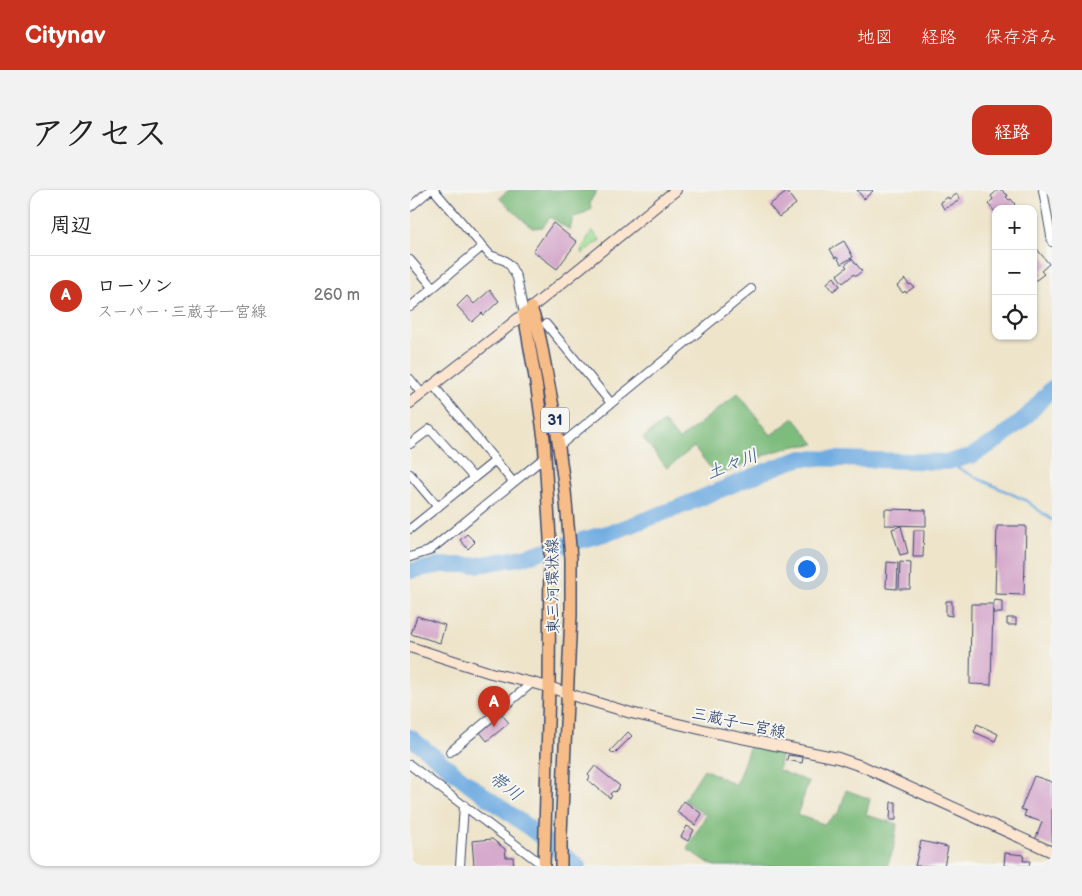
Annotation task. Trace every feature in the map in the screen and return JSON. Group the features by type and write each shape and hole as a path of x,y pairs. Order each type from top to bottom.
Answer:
{"main road":[{"path":"410,403 528,311 676,190"},
{"name":"東三河環状線","path":"528,311 537,325 559,446 571,558 571,615 561,866"},
{"name":"東三河環状線","path":"528,311 545,457 551,560 544,866"},
{"name":"三蔵子一宮線","path":"410,647 491,673 533,682 630,713 838,758 864,767 1052,852"}],"street":[{"path":"410,207 432,190 490,255 510,264 517,278 528,311"},
{"path":"1043,190 1052,242"},
{"path":"410,307 483,246"},
{"path":"410,260 433,288"},
{"path":"559,446 751,289"},
{"path":"546,324 611,403"},
{"path":"410,379 422,394"},
{"path":"433,385 513,482"},
{"path":"410,444 430,429 474,478"},
{"path":"410,557 429,551 545,457"},
{"path":"410,529 495,461"},
{"path":"410,474 438,507"},
{"path":"450,752 533,682"},
{"path":"410,765 544,866"},
{"path":"460,866 464,805"}],"green space":[{"path":"509,190 597,190 590,202 591,209 573,217 570,230 550,217 543,227 532,228 499,198"},
{"path":"592,230 600,240 582,254 581,251"},
{"path":"738,393 771,435 794,418 815,444 795,446 773,452 717,476 694,447 667,468 643,438 664,422 679,440"},
{"path":"750,745 782,751 778,770 809,782 797,815 824,824 840,811 846,790 870,799 866,815 897,824 893,850 887,866 714,866 687,849 706,815 684,800 704,769 736,785"}],"building":[{"path":"857,190 872,190 873,191 864,199"},
{"path":"998,190 1002,190 1007,194 1008,196 1006,197 1015,204 992,205 992,208 988,204 993,199 991,196"},
{"path":"787,192 796,204 779,217 769,205"},
{"path":"957,194 960,200 944,209 940,202"},
{"path":"553,223 577,242 557,269 533,251"},
{"path":"844,241 853,257 841,264 830,249"},
{"path":"1037,249 1049,264 1041,271 1044,274 1037,279"},
{"path":"852,259 862,271 856,276 854,274 843,283 837,275 847,267 845,265"},
{"path":"834,277 840,286 833,291 827,283"},
{"path":"905,279 909,285 911,284 914,287 903,293 897,286"},
{"path":"490,290 499,301 484,315 482,313 472,322 457,306 467,296 474,304"},
{"path":"885,509 926,510 926,526 885,525"},
{"path":"901,526 908,553 900,555 892,529"},
{"path":"997,526 1026,526 1024,595 995,594"},
{"path":"914,530 924,530 923,557 913,557"},
{"path":"467,534 475,542 468,549 460,540"},
{"path":"887,562 898,563 897,589 886,588"},
{"path":"900,562 911,563 910,589 899,589"},
{"path":"994,600 1002,601 1002,613 993,613"},
{"path":"946,601 952,601 952,616 946,615"},
{"path":"971,604 993,604 991,685 970,684"},
{"path":"417,616 445,625 440,643 411,634"},
{"path":"1007,618 1016,618 1016,625 1007,625"},
{"path":"500,712 509,723 487,741 479,731"},
{"path":"977,724 998,734 995,741 974,732"},
{"path":"628,732 632,736 614,754 610,751"},
{"path":"788,755 803,757 802,763 787,760"},
{"path":"595,766 620,786 615,792 613,791 610,794 612,796 610,798 588,780 590,777 588,775"},
{"path":"1034,776 1052,782 1052,846 1035,840 1042,822 1024,816 1026,811 1021,809"},
{"path":"684,801 702,814 695,825 677,812"},
{"path":"891,802 896,802 896,820 890,820"},
{"path":"687,826 694,830 688,841 681,837"},
{"path":"492,839 505,849 506,857 513,857 514,866 474,866 472,841"},
{"path":"921,841 948,847 944,866 915,866"},
{"path":"1005,853 1024,855 1023,861 1030,861 1029,866 1004,866"}],"waterway":[{"name":"土々川","path":"410,571 442,565 478,565 524,557 618,530 802,458 947,462 971,456 998,440 1027,416 1052,388"},
{"path":"947,462 1025,500 1052,520"},
{"name":"帯川","path":"410,737 578,866"}],"place":[{"name":"ローソン","path":"494,727"}]}
